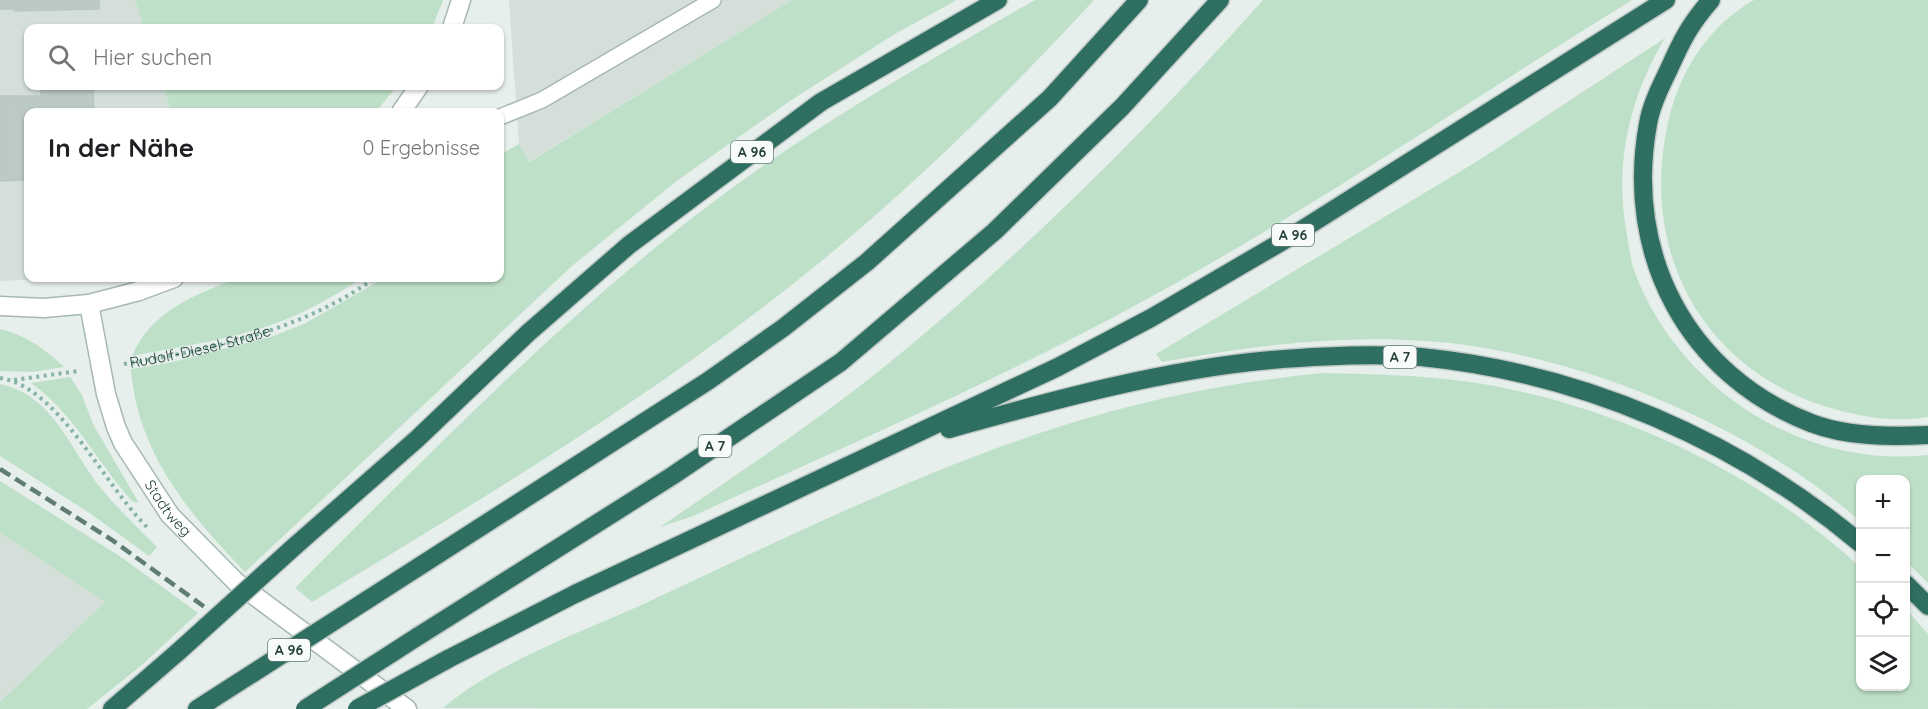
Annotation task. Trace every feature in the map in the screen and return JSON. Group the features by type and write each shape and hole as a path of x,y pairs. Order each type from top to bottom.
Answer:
{"highway":[{"name":"A 96","path":"112,709 417,439 528,333 629,244 821,102 998,0"},
{"name":"A 96","path":"204,704 708,381 811,306 867,262 1050,98 1139,0"},
{"name":"A 7","path":"304,709 672,476 841,362 995,231 1122,107 1220,0"},
{"name":"A 96","path":"357,709 447,659 575,594 1058,367 1192,294 1295,234 1666,0"},
{"path":"1711,0 1689,25 1648,122 1643,162 1643,199 1648,239 1660,276 1682,318 1704,349 1727,375 1767,402 1822,426 1891,437 1928,435"},
{"name":"A 7","path":"904,441 1087,393 1203,370 1269,360 1357,355 1419,357 1481,365 1560,383 1655,418 1721,448 1767,474 1815,505 1856,540"},
{"path":"1910,589 1928,606"}],"street":[{"path":"453,24 461,0"},
{"path":"404,108 416,90"},
{"path":"0,306 45,308 89,304 163,282"},
{"name":"Stadtweg","path":"89,304 111,412 123,443 170,515 236,582 407,709"}],"lane":[{"path":"504,115 542,100 713,0"}],"path":[{"name":"Rudolf-Diesel-Straße","path":"0,378 13,380 101,368 200,350 256,336 318,310 368,282"}],"shaded area":[{"path":"0,0 135,0 143,24 24,24 24,90 164,90 170,108 24,108 24,280 0,281"},
{"path":"509,0 792,0 528,162 519,144"},
{"path":"0,533 105,602 0,702"}],"green space":[{"path":"135,0 443,0 434,24 143,24"},
{"path":"792,0 957,0 893,35 790,101 678,180 573,265 245,572 204,527 169,480 143,428 135,399 131,369 168,363 271,337 306,323 377,282 504,282 504,153 519,144 529,162"},
{"path":"1035,0 1094,0 1015,83 933,163 891,202 803,276 705,351 650,389 426,533 312,602 295,588 523,364 667,238 755,172 846,111"},
{"path":"1263,0 1632,0 1325,195 1200,270 1136,305 1082,334 916,414 693,516 660,527 833,406 939,321 1083,189 1175,96"},
{"path":"1754,0 1928,0 1928,417 1887,419 1860,415 1821,405 1778,386 1741,361 1711,330 1688,295 1672,255 1663,213 1661,169 1668,123 1680,86 1698,52 1723,23"},
{"path":"1665,38 1652,61 1634,108 1624,158 1622,183 1623,209 1634,270 1654,312 1680,351 1713,384 1750,412 1791,434 1835,449 1881,456 1928,455 1928,583 1910,565 1910,475 1856,475 1856,518 1816,486 1713,424 1656,398 1539,359 1481,347 1392,340 1293,343 1162,362 1156,354 1476,162"},
{"path":"164,90 394,90 379,108 170,108"},
{"path":"227,282 356,282 281,322 218,340 132,356 140,340 162,316 190,298"},
{"path":"0,329 35,344 64,367 32,372 0,371"},
{"path":"1323,373 1428,377 1463,381 1516,390 1570,404 1675,445 1726,471 1774,500 1819,532 1856,564 1856,691 1910,691 1910,614 1928,634 1928,709 443,708 489,676 543,648 877,496 935,472 993,449 1112,411 1191,392"},
{"path":"70,377 82,395 93,424 139,503 133,502 120,487 60,409 31,383"},
{"path":"0,384 34,399 47,411 59,425 100,487 157,547 149,556 91,514 0,456"},
{"path":"0,481 121,557 198,613 143,664 87,709 0,709 0,702 105,602 0,533"}],"building":[{"path":"0,0 99,0 99,9 15,11 15,9 0,9"},
{"path":"41,90 93,90 94,108 24,108 24,180 0,181 0,96 41,96"}],"railway":[{"path":"0,469 112,540 206,608"}]}
